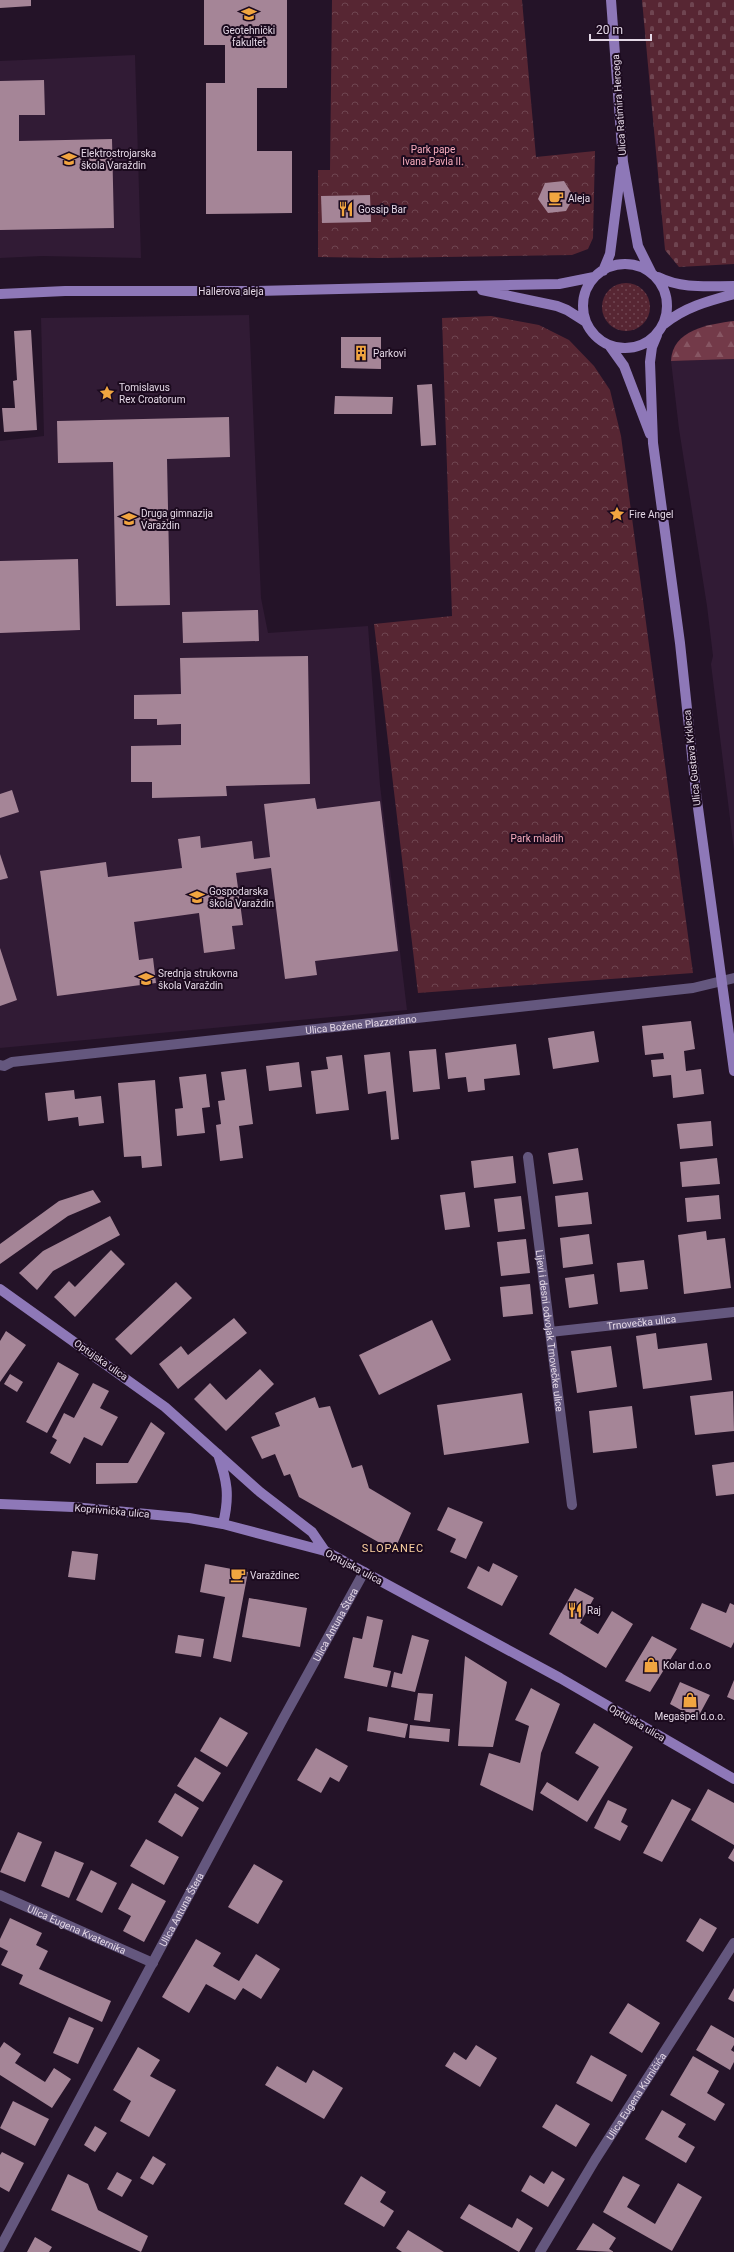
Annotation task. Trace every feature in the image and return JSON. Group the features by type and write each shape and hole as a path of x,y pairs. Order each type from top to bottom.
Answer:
{"main road":[{"name":"Ulica Ratimira Hercega","path":"611,0 622,162 638,246 653,274"},
{"name":"Ulica Ratimira Hercega","path":"603,270 610,254 622,162"},
{"path":"653,274 663,287 667,299 668,312 664,324 657,335 647,343 634,348 621,348 609,345 599,340 586,322 583,310 587,287 594,277 603,270 614,266 627,264 639,266 670,283 686,286 734,286"},
{"name":"Hallerova aleja","path":"0,294 257,292 559,284 594,277"},
{"name":"Hallerova aleja","path":"462,286 557,306 567,310 586,322"},
{"path":"664,324 676,314 694,305 734,294"},
{"name":"Ulica Gustava Krkleca","path":"657,335 650,362 653,444 680,643 696,794 734,1072"},
{"name":"Ulica Gustava Krkleca","path":"609,345 624,366 653,444"},
{"name":"Optujska ulica","path":"0,1288 142,1389 217,1452 260,1492 312,1532 325,1550"},
{"path":"217,1452 227,1483 228,1499 223,1524"},
{"name":"Koprivnička ulica","path":"0,1504 127,1511 223,1524"},
{"name":"Optujska ulica","path":"223,1524 325,1550 554,1675 734,1779"}],"street":[{"name":"Ulica Božene Plazzeriano","path":"0,1065 4,1066 12,1062 693,988 734,978"},
{"name":"Lijevi i desni odvojak Trnovečke ulice","path":"528,1157 572,1505"},
{"name":"Trnovečka ulica","path":"550,1332 734,1312"},
{"name":"Ulica Antuna Štera","path":"0,2248 364,1572"},
{"name":"Ulica Eugena Kvaternika","path":"0,1895 153,1964"},
{"name":"Ulica Eugena Kumičića","path":"540,2252 595,2160 734,1943"}],"shaded area":[{"name":"Elektrostrojarska škola Varaždin","path":"135,55 141,258 42,256 0,258 0,61"},
{"name":"Gospodarska škola Varaždin","path":"249,315 261,598 268,633 368,626 380,785 407,1010 0,1048 0,441 44,436 41,318"},
{"path":"734,359 734,851 711,664 713,656 707,606 679,429 671,361"}],"green space":[{"name":"Park pape Ivana Pavla II.","path":"332,0 522,0 536,157 595,151 593,238 588,249 572,255 379,258 318,257 318,170 330,170"},
{"path":"642,0 734,0 734,264 679,267 665,250"},
{"path":"621,283 631,283 643,290 650,302 650,312 643,324 631,331 621,331 613,327 606,320 602,312 602,302 606,294 613,287"},
{"name":"Park mladih","path":"491,316 539,325 569,340 594,366 610,390 621,436 693,973 418,993 374,624 452,616 442,318"},
{"path":"734,321 734,359 671,361 673,351 678,342 694,330 714,324"}],"building":[{"path":"0,0 31,0 31,6 0,8"},
{"path":"204,0 287,0 287,88 257,88 257,151 292,151 292,213 206,214 206,83 225,83 225,45 204,45"},
{"path":"44,80 45,115 19,115 19,141 112,139 114,228 0,230 0,81"},
{"name":"Aleja","path":"564,181 574,197 566,211 548,213 538,199 545,183"},
{"name":"Gossip Bar","path":"370,195 371,222 322,223 321,196"},
{"path":"31,330 37,430 4,432 2,408 15,408 13,381 17,380 14,331"},
{"name":"Parkovi","path":"341,337 381,337 381,369 341,368"},
{"path":"432,384 436,445 421,446 417,385"},
{"path":"335,396 393,397 392,414 334,414"},
{"path":"229,417 230,457 167,459 170,605 116,606 113,462 58,463 57,421"},
{"path":"78,559 80,630 0,633 0,561"},
{"path":"258,610 259,641 183,643 182,612"},
{"path":"308,656 310,784 226,786 227,796 152,798 152,782 131,782 131,746 181,745 181,724 157,725 157,719 134,719 134,695 181,694 180,658"},
{"path":"12,790 19,812 0,818 0,794"},
{"path":"315,798 317,809 380,801 398,951 315,961 317,975 285,979 271,868 236,873 243,925 232,926 235,949 204,953 199,913 134,922 139,960 153,958 156,983 57,996 40,871 106,862 108,877 182,868 178,839 200,836 201,848 252,841 254,859 270,857 264,804"},
{"path":"0,854 8,878 0,880"},
{"path":"0,948 17,1000 0,1006"},
{"path":"691,1021 695,1049 684,1051 686,1071 701,1069 704,1094 673,1098 671,1075 653,1077 651,1060 664,1059 663,1053 645,1055 642,1026"},
{"path":"594,1031 599,1062 553,1069 548,1038"},
{"path":"516,1044 520,1075 484,1079 485,1090 468,1092 466,1077 448,1079 445,1053"},
{"path":"436,1049 440,1089 413,1092 409,1051"},
{"path":"390,1052 399,1139 391,1140 386,1091 368,1094 364,1055"},
{"path":"342,1055 349,1110 316,1114 311,1071 328,1069 326,1057"},
{"path":"299,1062 302,1087 269,1091 266,1066"},
{"path":"246,1069 253,1124 239,1126 243,1158 220,1161 216,1125 221,1124 218,1101 225,1100 221,1072"},
{"path":"206,1074 210,1107 202,1108 205,1133 177,1136 175,1109 183,1108 179,1077"},
{"path":"155,1080 162,1166 142,1168 141,1156 124,1157 118,1083"},
{"path":"74,1090 75,1099 101,1096 104,1123 79,1126 78,1117 48,1121 45,1093"},
{"path":"711,1121 713,1146 680,1149 677,1124"},
{"path":"578,1148 583,1180 553,1184 548,1153"},
{"path":"513,1156 516,1183 474,1188 471,1161"},
{"path":"717,1158 720,1184 682,1187 680,1162"},
{"path":"93,1190 101,1202 68,1216 0,1264 0,1244 59,1201"},
{"path":"465,1192 470,1227 445,1230 440,1195"},
{"path":"588,1192 592,1224 558,1227 555,1196"},
{"path":"719,1195 721,1219 687,1222 685,1198"},
{"path":"521,1196 525,1229 498,1232 494,1199"},
{"path":"110,1216 120,1235 53,1271 37,1290 19,1273 43,1251"},
{"path":"706,1231 707,1240 725,1238 731,1288 684,1294 678,1235"},
{"path":"589,1234 593,1264 563,1268 560,1238"},
{"path":"526,1239 530,1273 501,1276 497,1242"},
{"path":"111,1250 125,1264 75,1317 54,1297 69,1281 75,1287"},
{"path":"644,1260 648,1289 620,1292 617,1263"},
{"path":"594,1274 598,1304 569,1308 565,1278"},
{"path":"176,1282 192,1298 131,1355 115,1339"},
{"path":"530,1284 533,1314 503,1317 500,1287"},
{"path":"234,1318 247,1333 178,1389 159,1364 181,1346 188,1355"},
{"path":"432,1320 451,1360 379,1395 359,1355"},
{"path":"6,1331 26,1345 0,1382 0,1341"},
{"path":"656,1333 658,1349 707,1343 712,1380 643,1389 636,1336"},
{"path":"611,1346 617,1387 577,1393 571,1351"},
{"path":"58,1362 79,1374 47,1433 26,1422"},
{"path":"260,1369 274,1384 226,1431 194,1399 210,1383 226,1400"},
{"path":"10,1374 23,1382 17,1392 4,1384"},
{"path":"93,1383 109,1391 100,1408 118,1417 102,1446 84,1437 70,1464 50,1453 57,1440 52,1437 64,1413 74,1418"},
{"path":"733,1391 734,1431 695,1435 690,1396"},
{"path":"522,1393 529,1443 444,1455 437,1405"},
{"path":"315,1397 319,1408 330,1406 352,1468 362,1465 369,1488 411,1513 394,1551 299,1497 290,1474 284,1476 275,1454 262,1459 251,1437 280,1426 275,1413"},
{"path":"632,1406 637,1448 593,1453 589,1411"},
{"path":"151,1422 165,1433 137,1483 96,1484 96,1463 128,1463"},
{"path":"734,1462 734,1494 716,1496 712,1465"},
{"path":"448,1507 483,1522 466,1559 450,1552 456,1539 437,1530"},
{"path":"72,1551 98,1554 95,1580 68,1577"},
{"path":"493,1563 518,1576 502,1606 467,1588 478,1566 489,1572"},
{"path":"205,1564 248,1572 231,1662 213,1658 225,1597 200,1592"},
{"path":"575,1588 594,1598 580,1623 598,1634 612,1611 633,1624 606,1668 549,1634"},
{"path":"249,1598 307,1608 300,1647 242,1637"},
{"path":"702,1603 726,1613 730,1603 734,1605 734,1642 731,1648 690,1629"},
{"path":"367,1616 383,1620 373,1667 391,1671 387,1687 344,1678 353,1637 362,1639"},
{"path":"178,1635 204,1639 201,1657 175,1653"},
{"path":"412,1635 429,1640 415,1692 391,1687 394,1672 402,1674"},
{"name":"Kolar d.o.o","path":"652,1636 677,1649 650,1692 625,1681"},
{"path":"465,1656 507,1682 493,1747 458,1746"},
{"path":"734,1680 734,1700 727,1697"},
{"name":"Megašpel d.o.o.","path":"680,1682 710,1695 697,1719 670,1704"},
{"path":"531,1688 560,1704 541,1753 533,1811 480,1785 489,1753 520,1763 529,1726 515,1720"},
{"path":"418,1693 433,1694 430,1722 414,1720"},
{"path":"220,1717 248,1733 227,1767 200,1751"},
{"path":"369,1717 408,1724 405,1738 367,1731"},
{"path":"594,1723 633,1747 587,1822 540,1793 547,1782 578,1801 599,1767 575,1753"},
{"path":"410,1725 450,1729 449,1742 409,1738"},
{"path":"316,1748 348,1766 339,1782 330,1777 321,1793 297,1780"},
{"path":"195,1757 221,1773 203,1802 177,1786"},
{"path":"708,1789 734,1803 734,1845 691,1820"},
{"path":"175,1793 199,1808 182,1837 158,1822"},
{"path":"672,1799 691,1809 662,1862 643,1853"},
{"path":"608,1800 627,1809 621,1822 628,1826 620,1841 594,1828"},
{"path":"18,1832 42,1842 25,1882 0,1872"},
{"path":"146,1839 179,1857 164,1885 130,1866"},
{"path":"734,1848 734,1862 728,1858"},
{"path":"55,1851 84,1863 69,1898 41,1886"},
{"path":"254,1864 283,1881 258,1924 228,1907"},
{"path":"91,1870 117,1883 102,1913 76,1900"},
{"path":"132,1883 166,1901 144,1942 123,1931 131,1916 118,1909"},
{"path":"10,1918 42,1933 36,1945 48,1951 39,1969 111,2001 102,2022 19,1984 23,1975 1,1965 8,1951 0,1947 0,1939"},
{"path":"700,1918 717,1928 703,1952 686,1941"},
{"path":"196,1939 221,1953 213,1966 239,1981 256,1954 280,1969 261,1999 243,1988 235,2000 206,1984 189,2013 162,1997"},
{"path":"734,1988 734,2002 728,1999"},
{"path":"628,2003 660,2023 642,2053 609,2033"},
{"path":"69,2017 94,2028 78,2064 53,2053"},
{"path":"711,2025 734,2038 734,2045 731,2050 734,2052 734,2062 730,2070 696,2050"},
{"path":"4,2042 21,2054 15,2063 45,2082 54,2068 71,2079 52,2108 0,2075 0,2048"},
{"path":"476,2045 497,2058 480,2087 445,2066 454,2052 466,2060"},
{"path":"138,2047 160,2060 150,2076 176,2090 149,2137 120,2121 131,2101 113,2090"},
{"path":"591,2055 627,2075 612,2102 576,2083"},
{"path":"693,2056 719,2071 707,2093 725,2104 715,2121 670,2095"},
{"path":"277,2066 306,2083 313,2070 343,2088 324,2119 265,2085"},
{"path":"13,2101 49,2119 35,2146 0,2128"},
{"path":"556,2104 590,2124 576,2147 542,2127"},
{"path":"662,2110 686,2124 678,2137 695,2147 686,2163 645,2139"},
{"path":"95,2126 107,2133 95,2152 84,2145"},
{"path":"2,2152 24,2163 9,2192 0,2187 0,2155"},
{"path":"153,2156 166,2164 153,2185 140,2178"},
{"path":"552,2171 565,2179 548,2207 521,2191 530,2175 544,2184"},
{"path":"117,2172 132,2180 122,2197 107,2189"},
{"path":"68,2174 88,2184 98,2210 148,2236 141,2252 51,2210"},
{"path":"361,2176 386,2192 380,2202 394,2211 384,2227 344,2204"},
{"path":"623,2176 640,2185 627,2207 655,2224 678,2183 702,2197 672,2251 603,2212"},
{"path":"469,2204 512,2228 517,2218 533,2228 519,2252 460,2218"},
{"path":"593,2223 616,2238 609,2249 614,2252 576,2250"},
{"path":"408,2230 444,2252 402,2252 396,2248"},
{"path":"35,2237 52,2247 49,2252 27,2252"}],"place":[{"name":"Geotehnički fakultet","path":"249,14"},
{"name":"Elektrostrojarska škola Varaždin","path":"69,159"},
{"name":"Aleja","path":"556,198"},
{"name":"Gossip Bar","path":"346,209"},
{"name":"Parkovi","path":"361,353"},
{"name":"Tomislavus Rex Croatorum","path":"107,393"},
{"name":"Fire Angel","path":"617,514"},
{"name":"Druga gimnazija Varaždin","path":"129,519"},
{"name":"Gospodarska škola Varaždin","path":"197,897"},
{"name":"Srednja strukovna škola Varaždin","path":"146,979"},
{"name":"Varaždinec","path":"238,1575"},
{"name":"Raj","path":"575,1610"},
{"name":"Kolar d.o.o","path":"651,1665"},
{"name":"Megašpel d.o.o.","path":"690,1700"}],"district":[{"name":"SLOPANEC","path":"393,1548"}]}
